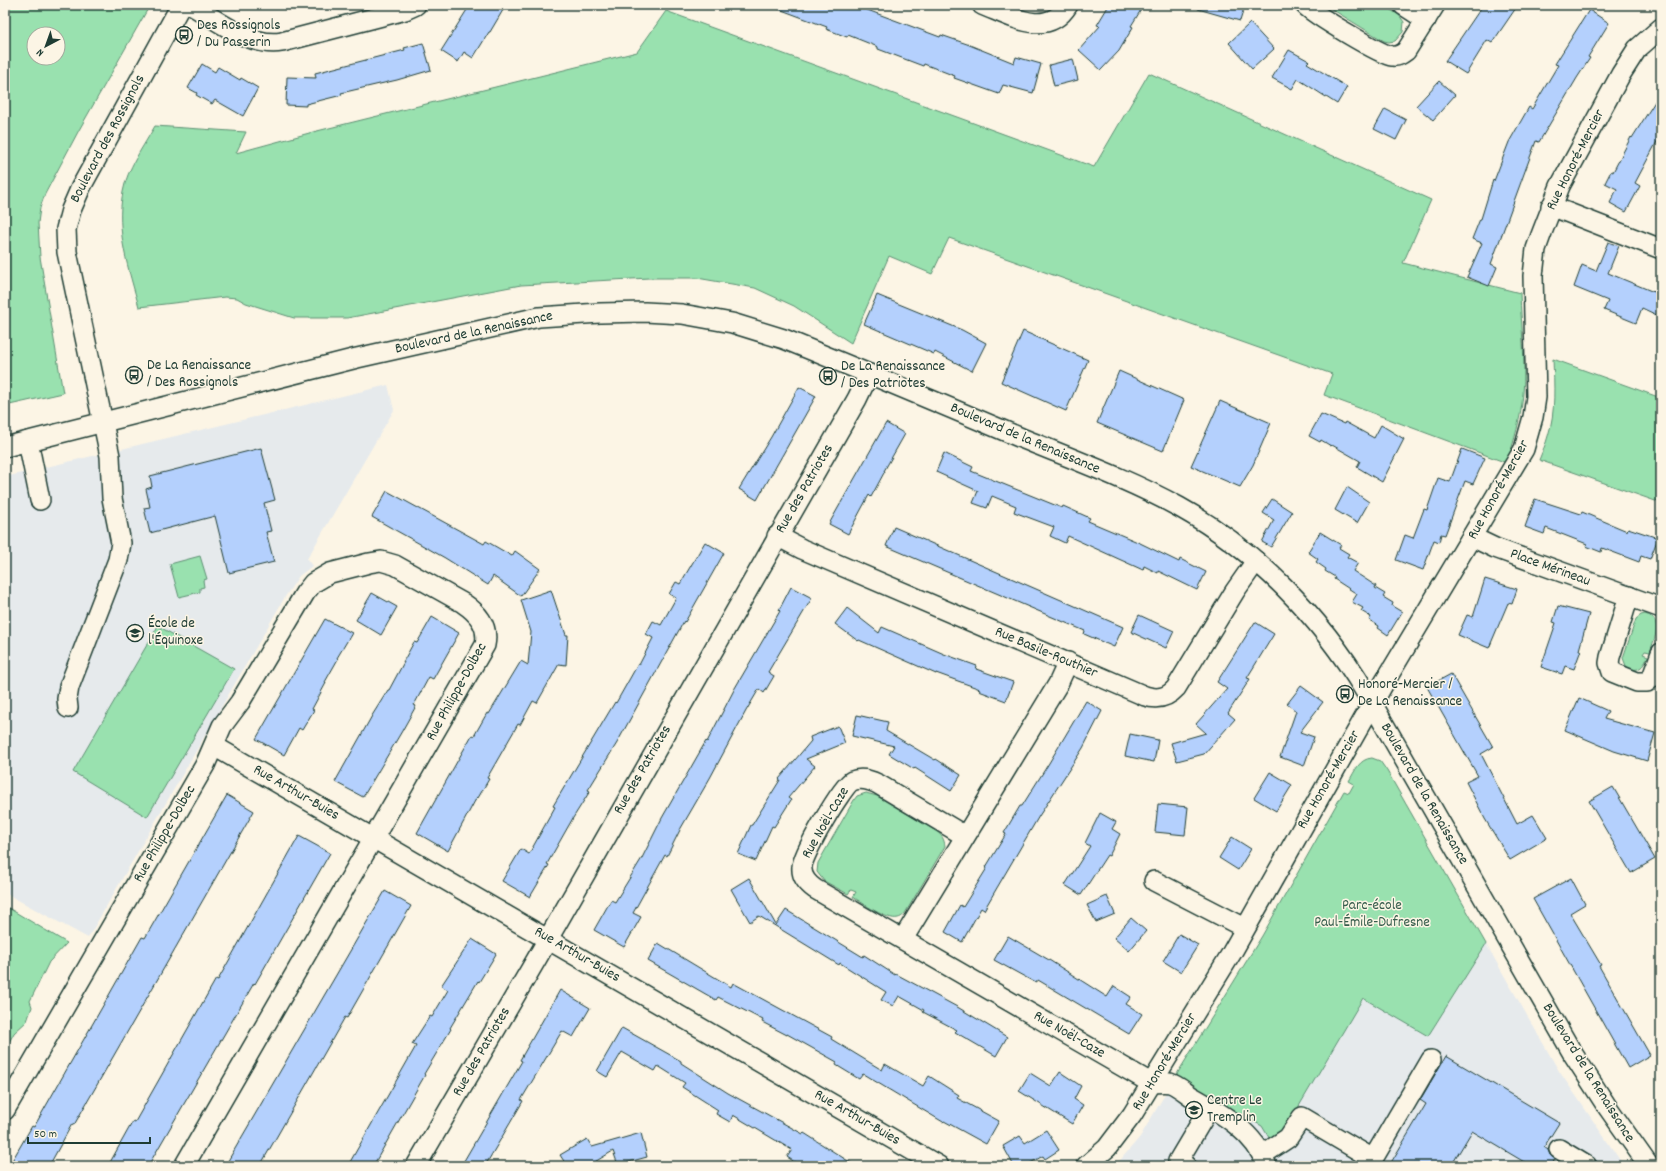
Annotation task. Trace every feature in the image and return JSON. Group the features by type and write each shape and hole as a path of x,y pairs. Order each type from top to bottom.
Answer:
{"street":[{"name":"Boulevard des Rossignols","path":"68,708 67,699 69,687 120,552 121,543 112,498 110,456 70,262 66,229 71,210 81,187 181,5"},
{"path":"191,5 251,40 269,44 282,42 405,10 416,5"},
{"path":"982,5 1026,22 1036,24 1046,23 1056,19 1068,5"},
{"path":"1305,5 1315,13 1378,51 1392,56 1402,55 1406,51 1431,12 1403,5"},
{"name":"Rue Honoré-Mercier","path":"1086,1166 1104,1151 1119,1134 1151,1083 1245,928 1372,704 1524,449 1533,417 1536,387 1532,276 1536,249 1551,206 1569,168 1621,74 1637,50 1661,28"},
{"path":"1551,206 1661,249"},
{"name":"Boulevard de la Renaissance","path":"5,447 357,358 539,317 570,314 645,312 682,314 726,321 784,339 1157,496 1205,522 1256,561 1286,588 1313,617 1343,657 1372,704 1563,1037 1606,1106 1649,1166"},
{"name":"Rue des Patriotes","path":"416,1166 857,399 869,374"},
{"path":"28,441 40,500"},
{"name":"Rue Basile-Routhier","path":"777,536 802,549 1145,696 1158,698 1166,696 1173,691 1179,683 1235,591 1256,561"},
{"name":"Place Mérineau","path":"1472,537 1495,548 1661,608"},
{"name":"Rue Philippe-Dolbec","path":"5,1110 205,765 222,726 243,698 304,593 313,583 324,575 369,563 386,562 395,565 464,604 474,612 483,622 486,633 485,644 184,1166"},
{"path":"1629,596 1610,657 1609,663 1612,672 1637,682 1647,682 1652,677 1661,653"},
{"path":"903,939 1058,684 1068,662"},
{"name":"Rue Arthur-Buies","path":"214,746 548,938 939,1166"},
{"name":"Rue Noël-Caze","path":"965,836 870,781 864,779 852,781 847,784 839,794 805,856 802,866 803,876 815,889 1151,1083"},
{"path":"1154,881 1245,928"},
{"path":"1151,1083 1170,1083 1210,1107 1250,1137 1265,1160 1288,1138 1302,1117 1373,1159 1431,1060"},
{"path":"1186,1166 1178,1161 1210,1107"},
{"path":"1559,1148 1587,1166"}],"shaded area":[{"name":"École de l'Équinoxe","path":"388,385 394,410 307,559 312,566 299,576 285,597 88,938 5,893 5,477"},
{"path":"1486,944 1559,1071 1624,1166 1116,1165 1140,1137 1177,1074 1181,1081 1262,1126 1265,1130 1289,1123 1363,998 1428,1036"}],"green space":[{"path":"5,5 150,5 79,130 45,194 40,208 38,223 40,257 63,393 5,406"},
{"path":"1325,5 1382,5 1399,15 1404,22 1403,32 1395,41 1384,41"},
{"path":"666,11 1094,167 1149,73 1431,200 1403,263 1520,293 1524,382 1519,421 1507,463 1324,395 1332,374 949,238 932,274 889,256 851,343 794,306 755,288 697,278 649,278 521,285 347,318 294,318 246,303 237,298 225,297 139,307 124,250 121,207 123,192 128,175 155,126 246,132 236,153 313,132 637,52"},
{"path":"1553,359 1661,398 1661,503 1539,460 1551,427 1554,398"},
{"path":"200,556 207,579 203,580 204,587 200,588 200,592 179,597 170,564"},
{"path":"1645,614 1655,620 1655,635 1650,652 1645,651 1643,654 1648,656 1644,663 1640,668 1634,669 1626,666 1623,658 1636,619"},
{"path":"158,626 234,669 147,817 73,772"},
{"name":"Parc-école Paul-Émile-Dufresne","path":"1372,758 1380,761 1387,771 1486,944 1428,1036 1363,998 1289,1123 1271,1141 1262,1126 1181,1081 1177,1074 1262,936 1344,791 1349,793 1354,784 1349,781 1355,770 1361,763"},
{"path":"866,793 877,796 936,831 944,841 945,846 907,910 903,916 898,918 888,917 875,911 853,897 856,892 851,890 848,894 824,881 817,872 818,863 854,800 857,796"},
{"path":"5,906 67,943 49,962 30,1001 32,1007 27,1021 14,1033 6,1048 5,1056"}],"building":[{"path":"470,5 506,5 473,58 464,52 458,62 441,51"},
{"path":"771,5 854,5 940,37 941,35 967,44 1014,63 1016,57 1041,64 1033,93 1003,85 999,94 954,78 955,76 924,64 923,66 878,49 878,47 848,35 847,37 826,29 827,27"},
{"path":"1109,5 1144,5 1131,26 1133,27 1119,51 1101,70 1079,50 1100,26 1097,25"},
{"path":"1198,5 1245,5 1240,21 1198,9"},
{"path":"1483,5 1518,5 1492,43 1487,40 1466,74 1445,61"},
{"path":"1589,10 1609,23 1588,57 1590,58 1539,142 1536,141 1491,264 1497,267 1489,286 1467,277 1482,243 1472,239 1481,219 1493,180 1494,181 1509,142 1529,107 1532,109 1558,65 1555,64"},
{"path":"1250,23 1274,49 1252,69 1229,43"},
{"path":"423,43 431,70 397,80 341,93 342,95 306,104 306,106 286,105 287,77 316,78 315,73 405,50 404,48"},
{"path":"1289,50 1309,61 1307,63 1347,87 1337,104 1298,79 1292,89 1272,78"},
{"path":"1073,59 1078,80 1054,86 1049,65"},
{"path":"202,64 215,72 218,67 240,80 241,78 258,88 243,116 215,100 212,104 196,95 197,93 188,88"},
{"path":"1439,81 1455,95 1433,120 1416,106"},
{"path":"1661,92 1661,134 1635,183 1640,186 1626,212 1610,203 1617,189 1605,183 1611,171 1613,172 1631,137 1632,138"},
{"path":"1385,109 1406,120 1396,140 1374,129"},
{"path":"1608,242 1619,246 1608,273 1661,295 1661,317 1642,308 1636,323 1604,310 1608,301 1574,287 1582,265 1596,271"},
{"path":"877,295 962,330 986,343 972,371 935,352 934,354 864,324"},
{"path":"1023,331 1088,360 1066,411 1001,382"},
{"path":"1119,371 1184,400 1163,451 1097,423"},
{"path":"799,387 816,396 757,500 739,489 771,437"},
{"path":"1220,401 1271,423 1253,465 1240,487 1191,466"},
{"path":"1321,414 1344,424 1345,422 1374,438 1381,425 1404,439 1382,482 1357,467 1360,461 1332,445 1331,446 1321,440 1320,442 1309,436"},
{"path":"886,423 905,434 871,497 869,495 848,534 829,524"},
{"path":"261,448 275,500 264,503 271,531 266,532 274,562 229,573 215,516 150,533 144,508 150,507 146,489 152,487 150,476"},
{"path":"1462,449 1485,458 1473,484 1465,481 1445,535 1441,534 1439,542 1434,540 1423,570 1396,560 1405,535 1413,538 1424,509 1427,510 1438,478 1450,482"},
{"path":"944,453 973,467 971,471 1062,508 1063,506 1090,518 1088,521 1140,543 1179,562 1180,559 1206,572 1197,590 1158,571 1158,573 1144,566 1143,570 1068,536 1065,543 1050,536 1054,527 1014,512 1016,506 992,496 987,508 973,503 978,491 936,472"},
{"path":"1347,487 1369,502 1357,523 1335,510"},
{"path":"387,491 484,544 486,541 512,556 515,551 540,569 521,596 493,576 488,585 445,558 372,517"},
{"path":"1272,499 1292,512 1271,547 1262,542 1274,520 1263,513"},
{"path":"1535,499 1581,514 1582,512 1627,531 1628,528 1658,538 1650,559 1641,556 1639,562 1602,548 1601,552 1586,546 1587,544 1546,528 1544,534 1525,527"},
{"path":"894,527 1123,627 1114,647 1084,634 1085,631 886,546"},
{"path":"1320,532 1341,545 1339,548 1349,554 1347,557 1358,563 1353,571 1376,586 1375,588 1385,594 1383,597 1393,603 1392,606 1402,612 1388,635 1378,628 1379,626 1369,620 1371,617 1361,611 1363,608 1352,602 1357,594 1334,579 1335,577 1325,571 1326,569 1316,562 1318,559 1308,552"},
{"path":"705,542 724,553 685,622 684,621 617,743 588,790 590,791 573,818 547,864 549,865 530,897 502,881 521,849 529,854 555,807 553,806 638,664 639,665 653,638 646,634 653,621 661,625 676,598 669,594 676,582 680,584"},
{"path":"1485,579 1517,589 1512,604 1508,603 1489,648 1458,635 1467,615 1473,617"},
{"path":"791,587 812,598 768,672 774,676 764,693 759,689 681,828 667,856 665,855 633,913 641,917 624,947 594,930 611,900 615,902 642,858 662,818 706,741 707,742 735,688 780,611 779,610"},
{"path":"551,590 566,635 568,635 566,665 559,664 537,703 533,701 520,725 518,724 448,851 417,833 472,735 474,736 487,713 489,714 521,661 528,665 531,632 521,600"},
{"path":"372,593 397,607 381,635 356,620"},
{"path":"1558,606 1589,614 1579,650 1581,650 1574,669 1565,666 1562,674 1541,667 1556,623 1553,622"},
{"path":"847,608 879,633 882,627 944,654 977,666 976,669 1013,682 1006,701 979,691 980,689 936,674 859,640 858,641 835,624"},
{"path":"1139,615 1174,631 1166,648 1131,632"},
{"path":"432,617 459,633 433,679 429,677 414,705 416,706 363,797 335,782 373,714 389,690 414,642 417,643"},
{"path":"325,619 352,633 325,682 326,683 312,709 314,710 302,730 299,728 284,755 256,739"},
{"path":"1255,622 1274,634 1247,678 1250,679 1228,713 1235,719 1204,754 1177,761 1171,743 1206,733 1196,724 1227,689 1217,682"},
{"path":"1451,674 1493,747 1481,754 1517,824 1533,815 1547,838 1510,860 1485,819 1466,782 1478,776 1427,687"},
{"path":"1301,686 1323,702 1300,732 1314,737 1304,766 1280,757 1296,711 1287,704"},
{"path":"1579,698 1608,711 1604,719 1655,733 1647,761 1614,751 1565,730"},
{"path":"1086,701 1102,711 1083,748 1039,816 984,910 981,908 962,942 945,932 960,905 963,907 987,868 986,867 1006,834 1004,833 1020,806 1022,806"},
{"path":"857,715 888,722 886,731 961,775 951,791 915,768 914,769 889,754 894,746 852,736"},
{"path":"838,726 845,743 806,759 815,766 788,798 791,800 774,827 772,826 756,861 738,854 751,825 780,780 779,779 811,741 810,737"},
{"path":"1130,734 1158,740 1154,762 1125,756"},
{"path":"1270,772 1292,785 1276,811 1254,798"},
{"path":"1613,787 1655,859 1631,873 1589,801"},
{"path":"227,795 254,811 74,1125 72,1124 49,1166 9,1166 32,1126 34,1127 142,937 145,938"},
{"path":"1158,804 1188,807 1185,835 1155,832"},
{"path":"1100,813 1116,822 1112,829 1120,834 1109,856 1107,855 1081,895 1065,885 1090,846 1085,843"},
{"path":"299,836 330,853 255,984 254,983 148,1166 108,1166 133,1121 135,1122 216,979 218,980"},
{"path":"1232,837 1251,849 1238,870 1219,858"},
{"path":"749,878 776,925 786,910 863,957 864,955 895,975 896,974 959,1008 1007,1037 996,1056 955,1032 957,1030 923,1012 924,1010 899,996 893,1006 881,1000 886,992 840,963 839,965 759,916 750,922 731,889"},
{"path":"1571,878 1585,904 1570,913 1601,965 1599,966 1650,1055 1628,1068 1533,899"},
{"path":"385,891 411,906 347,1018 345,1017 260,1166 225,1166"},
{"path":"1107,896 1115,914 1096,922 1087,905"},
{"path":"1131,918 1146,931 1129,951 1114,938"},
{"path":"1179,934 1198,945 1181,972 1163,961"},
{"path":"1008,936 1107,997 1114,986 1131,997 1126,1004 1142,1014 1129,1034 1038,980 1036,983 994,960"},
{"path":"472,939 496,954 450,1028 451,1029 373,1166 358,1166 350,1162 416,1046 412,1044 430,1016 432,1017 448,990 441,986"},
{"path":"658,943 731,987 733,983 832,1037 831,1039 882,1070 885,1064 923,1086 929,1076 959,1095 957,1098 999,1121 986,1144 944,1121 943,1122 863,1074 859,1079 836,1065 837,1062 762,1022 763,1020 718,997 716,1000 648,961"},
{"path":"560,990 590,1008 573,1037 562,1031 521,1100 523,1101 485,1166 461,1166 522,1061 520,1060"},
{"path":"622,1028 681,1061 681,1063 728,1093 803,1134 804,1133 856,1166 801,1166 787,1157 792,1150 733,1115 730,1122 716,1114 718,1110 682,1087 685,1083 658,1066 655,1071 622,1052 607,1077 597,1071"},
{"path":"1446,1056 1559,1123 1544,1147 1555,1159 1551,1166 1531,1166 1472,1131 1451,1166 1389,1166 1426,1104 1420,1100"},
{"path":"1060,1072 1081,1086 1074,1099 1083,1105 1072,1124 1019,1091 1030,1073 1051,1086"},
{"path":"1046,1130 1059,1150 1045,1159 1043,1156 1025,1166 1014,1166 1003,1146 1020,1136 1025,1143"},
{"path":"641,1133 647,1157 618,1165 613,1151 588,1166 567,1166 560,1155 587,1139 592,1147"}],"place":[{"name":"Des Rossignols / Du Passerin","path":"184,35"},
{"name":"De La Renaissance / Des Rossignols","path":"134,375"},
{"name":"De La Renaissance / Des Patriotes","path":"828,376"},
{"name":"École de l'Équinoxe","path":"135,633"},
{"name":"Honoré-Mercier / De La Renaissance","path":"1345,694"},
{"name":"Centre Le Tremplin","path":"1194,1110"}]}
